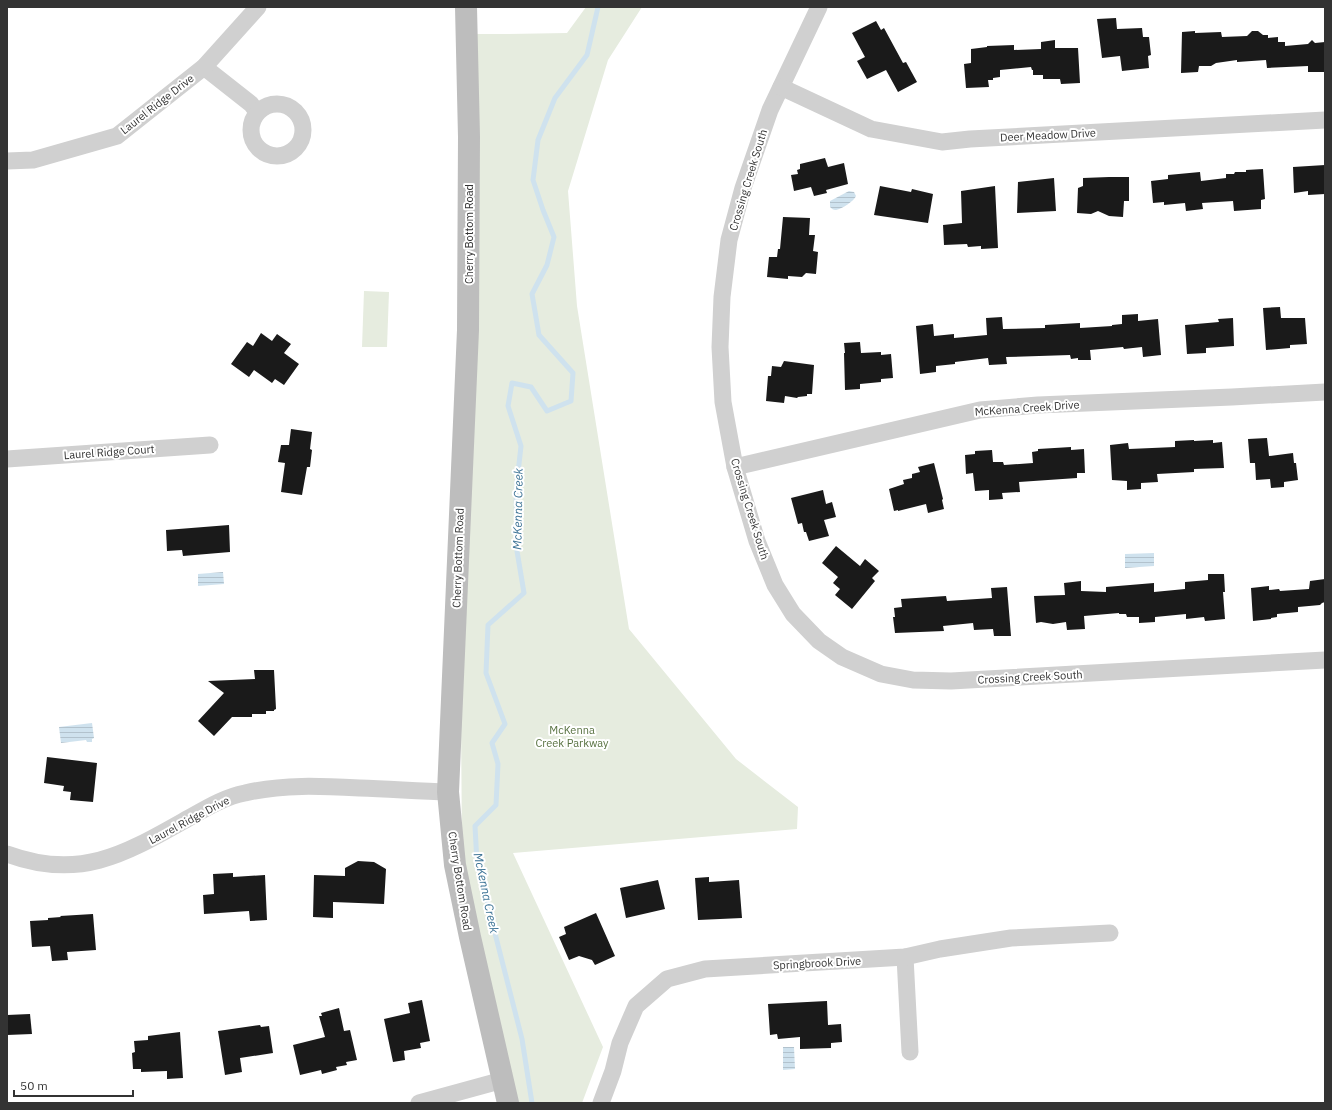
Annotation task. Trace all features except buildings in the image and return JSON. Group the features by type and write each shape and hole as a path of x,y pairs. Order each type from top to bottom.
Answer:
{"main road":[{"name":"Cherry Bottom Road","path":"466,7 469,152 468,330 448,792 455,865 508,1103"}],"street":[{"name":"Laurel Ridge Drive","path":"7,162 33,160 117,136 204,67 258,7"},
{"name":"Crossing Creek South","path":"819,7 770,110 743,188 729,240 722,296 720,347 723,402 735,468 757,541 775,585 793,614 819,641 842,657 881,674 913,680 951,681 1325,660"},
{"path":"204,67 251,104 257,112"},
{"name":"Deer Meadow Drive","path":"781,87 871,129 942,142 1325,120"},
{"name":"McKenna Creek Drive","path":"735,468 980,410 1038,405 1325,392"},
{"name":"Laurel Ridge Court","path":"7,459 210,445"},
{"name":"Laurel Ridge Drive","path":"7,854 40,864 65,866 95,862 114,857 138,847 220,802 243,793 267,789 294,786 323,786 448,792"},
{"name":"Springbrook Drive","path":"601,1103 613,1071 620,1043 636,1006 667,979 706,969 905,957 940,949 1011,938 1110,933"},
{"path":"905,957 910,1052"},
{"path":"419,1103 503,1080"}],"green space":[{"name":"McKenna Creek Parkway","path":"586,7 642,7 608,60 568,191 577,306 629,629 736,759 798,807 797,829 513,853 603,1047 582,1103 518,1103 489,984 462,850 461,718 477,34 567,33"},
{"path":"364,291 389,292 387,347 362,347"}],"water":[{"path":"849,191 854,192 856,196 855,198 836,210 830,207 830,201"},
{"path":"1154,553 1154,566 1125,568 1125,554"},
{"path":"223,572 224,584 198,586 198,574"},
{"path":"92,723 94,738 92,739 92,742 87,742 86,740 61,743 59,727"},
{"path":"783,1047 794,1047 795,1069 783,1070"}],"waterway":[{"name":"McKenna Creek","path":"532,1103 522,1039 477,863 475,826 496,805 498,764 492,743 505,724 486,673 488,625 524,593 517,551 516,491 521,446 508,406 512,383 531,387 547,411 571,401 573,373 539,335 532,294 547,265 554,237 533,180 538,140 555,98 587,55 598,7"}]}
